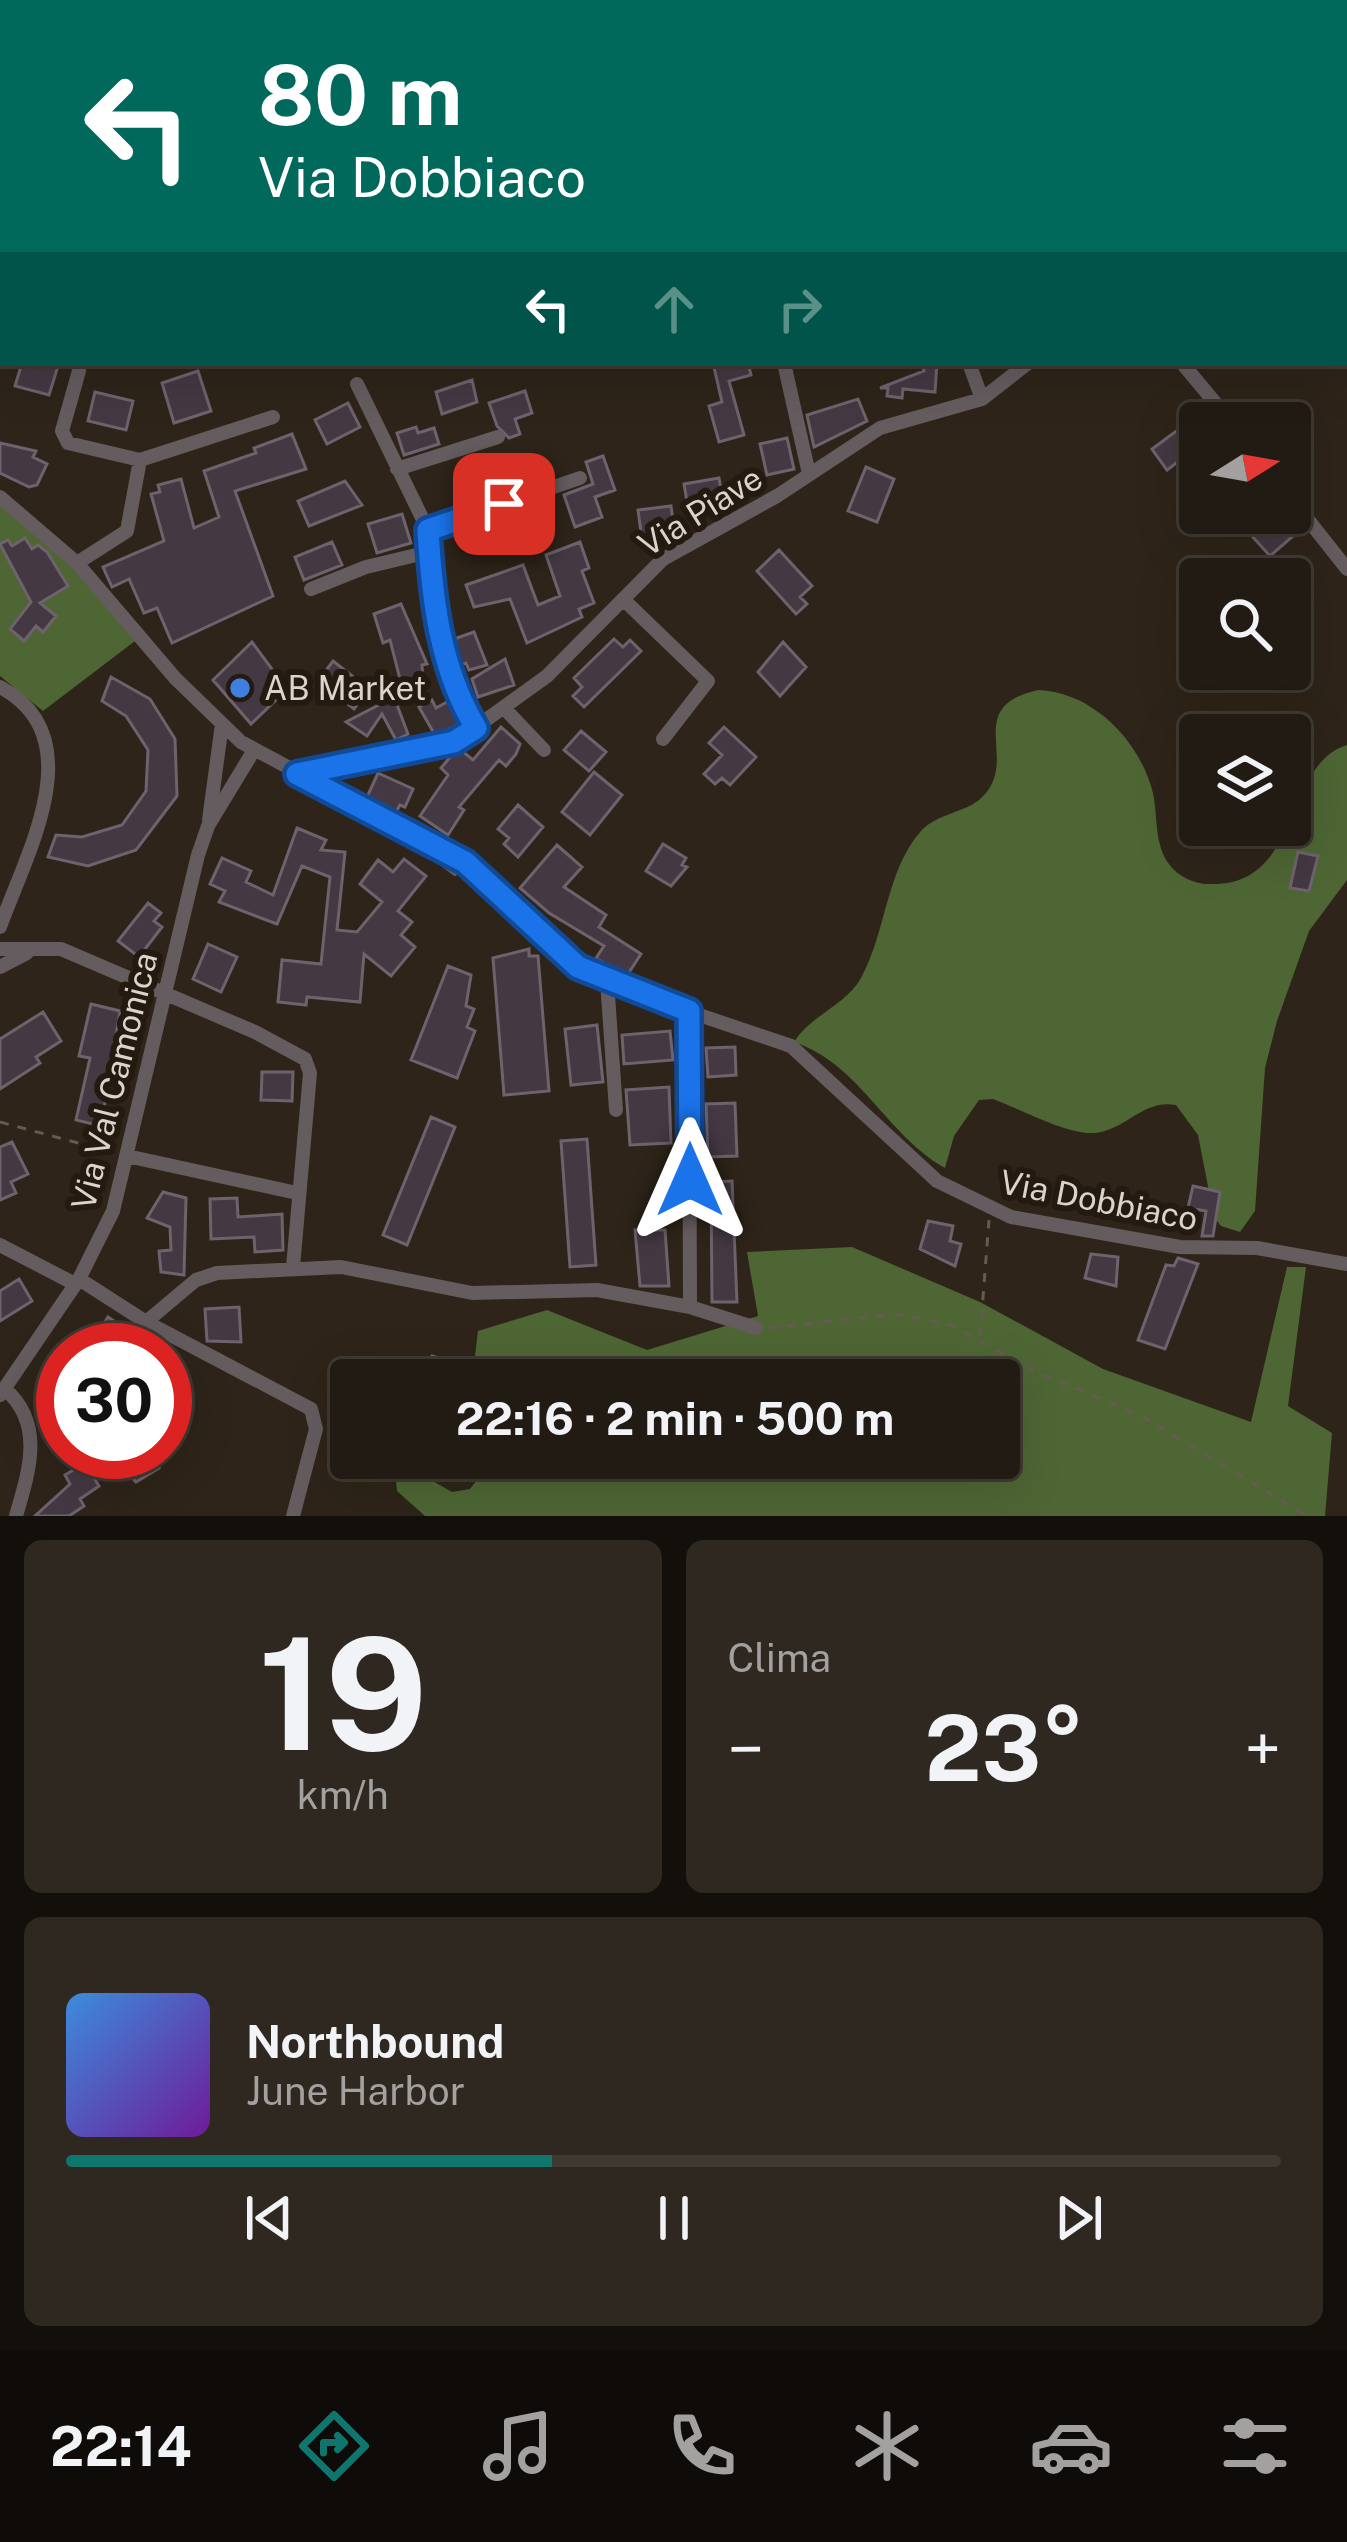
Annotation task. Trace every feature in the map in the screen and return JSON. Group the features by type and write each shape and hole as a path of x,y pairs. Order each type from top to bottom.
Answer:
{"street":[{"name":"Via Piave","path":"785,366 809,474"},
{"path":"970,366 982,399"},
{"name":"Via Piave","path":"297,774 454,742 506,709 663,559 880,428 982,399 1024,366"},
{"path":"1184,366 1214,402"},
{"path":"79,370 62,431 68,443 140,460 273,417"},
{"path":"357,383 428,530 455,693 476,728"},
{"path":"397,470 498,437"},
{"path":"77,563 128,531 140,460"},
{"path":"428,530 580,478"},
{"name":"Via Dobbiaco","path":"0,497 77,563 222,724 254,750 465,862 578,967 791,1046 937,1181 990,1210 1180,1247 1257,1248 1347,1264"},
{"path":"1311,524 1347,569"},
{"path":"311,589 366,566 429,552"},
{"name":"Via Piave","path":"623,599 709,681 663,739"},
{"path":"0,688 18,697 39,721 52,773 0,927"},
{"path":"506,709 544,751"},
{"name":"Via Val Camonica","path":"2,1392 77,1282 106,1229 208,826 222,724"},
{"name":"Via Val Camonica","path":"208,826 254,750"},
{"path":"0,967 41,947"},
{"path":"0,949 61,950 165,992 305,1059 310,1072 293,1267"},
{"path":"607,981 616,1110"},
{"path":"689,1011 690,1307"},
{"path":"127,1156 297,1193"},
{"path":"0,1245 311,1409 316,1429 293,1516"},
{"path":"146,1322 196,1280 217,1273 293,1267 374,1270 440,1290 597,1290 690,1307 756,1328"},
{"path":"2,1392 26,1413 32,1444 16,1516"}],"lane":[{"path":"398,828 455,873"}],"path":[{"path":"0,1121 108,1151 111,1142"},
{"path":"981,1337 980,1289 990,1210"},
{"path":"756,1328 794,1329 846,1317 896,1314 932,1318 981,1337 1030,1369 1142,1416 1307,1516"}],"green space":[{"path":"0,502 76,564 139,638 43,711 0,676"},
{"path":"1038,690 1058,693 1111,723 1147,774 1164,856 1181,876 1203,884 1239,880 1261,867 1277,846 1311,846 1311,776 1326,757 1347,745 1347,880 1309,931 1277,1021 1265,1068 1255,1211 1240,1232 1221,1226 1214,1217 1198,1135 1176,1105 1154,1106 1106,1131 1083,1133 993,1099 979,1100 954,1136 945,1168 906,1137 837,1066 794,1042 861,978 900,864 921,831 985,794 997,765 997,721 1003,708"},
{"path":"852,1247 980,1302 1103,1369 1251,1422 1287,1267 1306,1267 1288,1406 1332,1433 1325,1516 425,1516 397,1491 396,1479 429,1479 452,1492 470,1489 478,1479 1020,1479 1020,1359 475,1359 478,1331 547,1310 647,1350 758,1316 747,1252"}],"building":[{"path":"21,366 58,366 49,395 15,386"},
{"path":"714,366 749,366 751,375 729,381 744,435 719,442 709,406 722,402"},
{"path":"922,366 937,366 935,392 903,389 902,398 887,396 888,388 880,388 924,371"},
{"path":"198,371 211,411 174,423 162,383"},
{"path":"472,380 477,402 442,414 436,392"},
{"path":"525,391 532,413 515,419 520,434 509,438 497,426 489,403"},
{"path":"95,392 133,401 126,430 88,421"},
{"path":"858,399 867,421 814,447 807,415"},
{"path":"348,403 360,427 327,444 315,420"},
{"path":"416,427 418,433 434,428 439,444 404,455 397,433"},
{"path":"1179,429 1179,461 1167,470 1152,449"},
{"path":"292,434 306,469 235,491 273,596 172,643 157,608 144,613 129,579 112,587 103,567 164,541 151,494 160,492 158,485 181,479 194,528 219,517 204,471"},
{"path":"787,438 794,469 767,475 760,444"},
{"path":"0,443 36,451 33,457 47,464 37,485 29,487 0,473"},
{"path":"603,456 615,490 595,497 602,517 575,527 564,495 593,484 586,462"},
{"path":"866,467 894,479 877,522 848,511"},
{"path":"719,478 724,507 689,513 684,484"},
{"path":"345,481 362,505 309,526 298,501"},
{"path":"541,503 550,527 510,542 503,524 512,520 509,514"},
{"path":"671,506 675,536 642,540 638,510"},
{"path":"402,514 411,543 377,553 368,524"},
{"path":"1250,534 1291,534 1293,536 1270,556"},
{"path":"25,538 32,549 38,545 47,552 68,586 40,603 56,616 43,632 36,626 24,641 10,629 31,602 0,544 8,540 12,546"},
{"path":"332,542 342,565 304,580 295,557"},
{"path":"580,542 589,568 582,571 594,603 579,609 582,617 527,643 510,599 474,607 466,585 523,565 538,605 560,596 546,555"},
{"path":"779,550 812,586 800,597 807,604 796,614 757,571"},
{"path":"401,604 427,664 422,665 423,682 402,687 390,640 383,643 374,614"},
{"path":"474,632 487,665 469,670 466,663 460,665 454,639"},
{"path":"614,639 623,647 630,640 641,651 584,707 573,696 582,687 574,678"},
{"path":"252,642 283,684 272,694 277,699 251,724 213,680"},
{"path":"783,642 806,667 780,696 758,672"},
{"path":"505,659 514,685 478,697 472,679"},
{"path":"333,661 369,689 354,709 318,681"},
{"path":"111,677 150,699 175,739 177,796 136,850 88,866 48,857 56,835 82,837 122,825 146,791 148,750 126,716 102,701"},
{"path":"394,697 408,734 396,740 382,714 367,736 346,722"},
{"path":"432,700 436,708 447,702 461,724 435,735 419,707"},
{"path":"501,727 520,744 516,754 506,766 499,760 459,807 464,810 448,835 420,816 448,775 441,768 452,755 462,751 473,760"},
{"path":"724,727 756,757 730,785 722,778 715,784 704,774 722,755 709,743"},
{"path":"581,731 606,752 589,771 564,750"},
{"path":"594,772 622,795 590,835 562,812"},
{"path":"378,773 413,789 405,807 400,805 396,812 367,797"},
{"path":"518,805 543,827 518,857 504,844 509,838 498,829"},
{"path":"297,828 326,840 321,850 345,852 337,930 357,932 382,902 360,884 378,860 393,872 404,859 426,876 398,911 412,922 401,935 415,947 391,976 364,954 360,1002 307,997 306,1005 278,1002 282,960 321,964 330,877 302,866 277,924 219,902 225,891 210,884 222,858 251,871 246,882 273,895"},
{"path":"663,844 686,858 682,865 687,867 671,886 646,871"},
{"path":"557,845 582,867 564,887 606,915 599,927 641,954 626,977 596,958 604,946 549,913 520,888"},
{"path":"1298,852 1318,856 1309,891 1290,888"},
{"path":"148,903 161,913 154,921 162,927 139,957 118,941"},
{"path":"208,944 237,957 221,992 193,979"},
{"path":"529,949 529,956 538,956 549,1091 504,1095 493,958"},
{"path":"448,966 471,975 466,1006 474,1009 467,1027 475,1031 457,1078 411,1060"},
{"path":"91,1004 120,1011 101,1126 76,1120 90,1058 79,1056"},
{"path":"43,1012 61,1041 36,1057 40,1063 0,1089 0,1039"},
{"path":"597,1025 603,1082 571,1085 565,1029"},
{"path":"670,1031 673,1060 624,1064 622,1035"},
{"path":"735,1047 736,1075 708,1077 706,1048"},
{"path":"262,1072 293,1072 292,1101 261,1100"},
{"path":"669,1087 671,1143 630,1145 626,1090"},
{"path":"735,1103 737,1156 708,1157 706,1104"},
{"path":"431,1117 455,1127 407,1245 383,1235"},
{"path":"587,1139 596,1265 570,1267 561,1141"},
{"path":"12,1142 28,1174 11,1182 16,1193 0,1200 0,1147"},
{"path":"732,1181 737,1302 712,1302 711,1182"},
{"path":"1193,1186 1220,1192 1213,1236 1202,1236 1206,1211 1188,1208"},
{"path":"163,1192 186,1198 184,1275 161,1272 159,1251 171,1250 170,1227 147,1218"},
{"path":"237,1198 238,1217 282,1214 283,1250 255,1252 254,1237 211,1239 210,1199"},
{"path":"928,1221 953,1226 950,1241 961,1244 955,1266 920,1249"},
{"path":"635,1230 665,1230 669,1286 640,1286"},
{"path":"1091,1254 1118,1257 1116,1286 1085,1278"},
{"path":"1178,1258 1198,1264 1165,1349 1138,1340 1166,1265 1174,1266"},
{"path":"19,1279 32,1301 0,1321 0,1291"},
{"path":"239,1307 241,1342 207,1341 205,1309"},
{"path":"67,1479 94,1479 99,1486 80,1499 84,1506 69,1516 35,1516 70,1484"}],"place":[{"name":"AB Market","path":"240,688"}],"route":[{"path":"504,504 428,530 436,613 455,693 476,728 454,742 297,774 465,862 519,907 578,967 628,991 689,1011 690,1180"}]}
